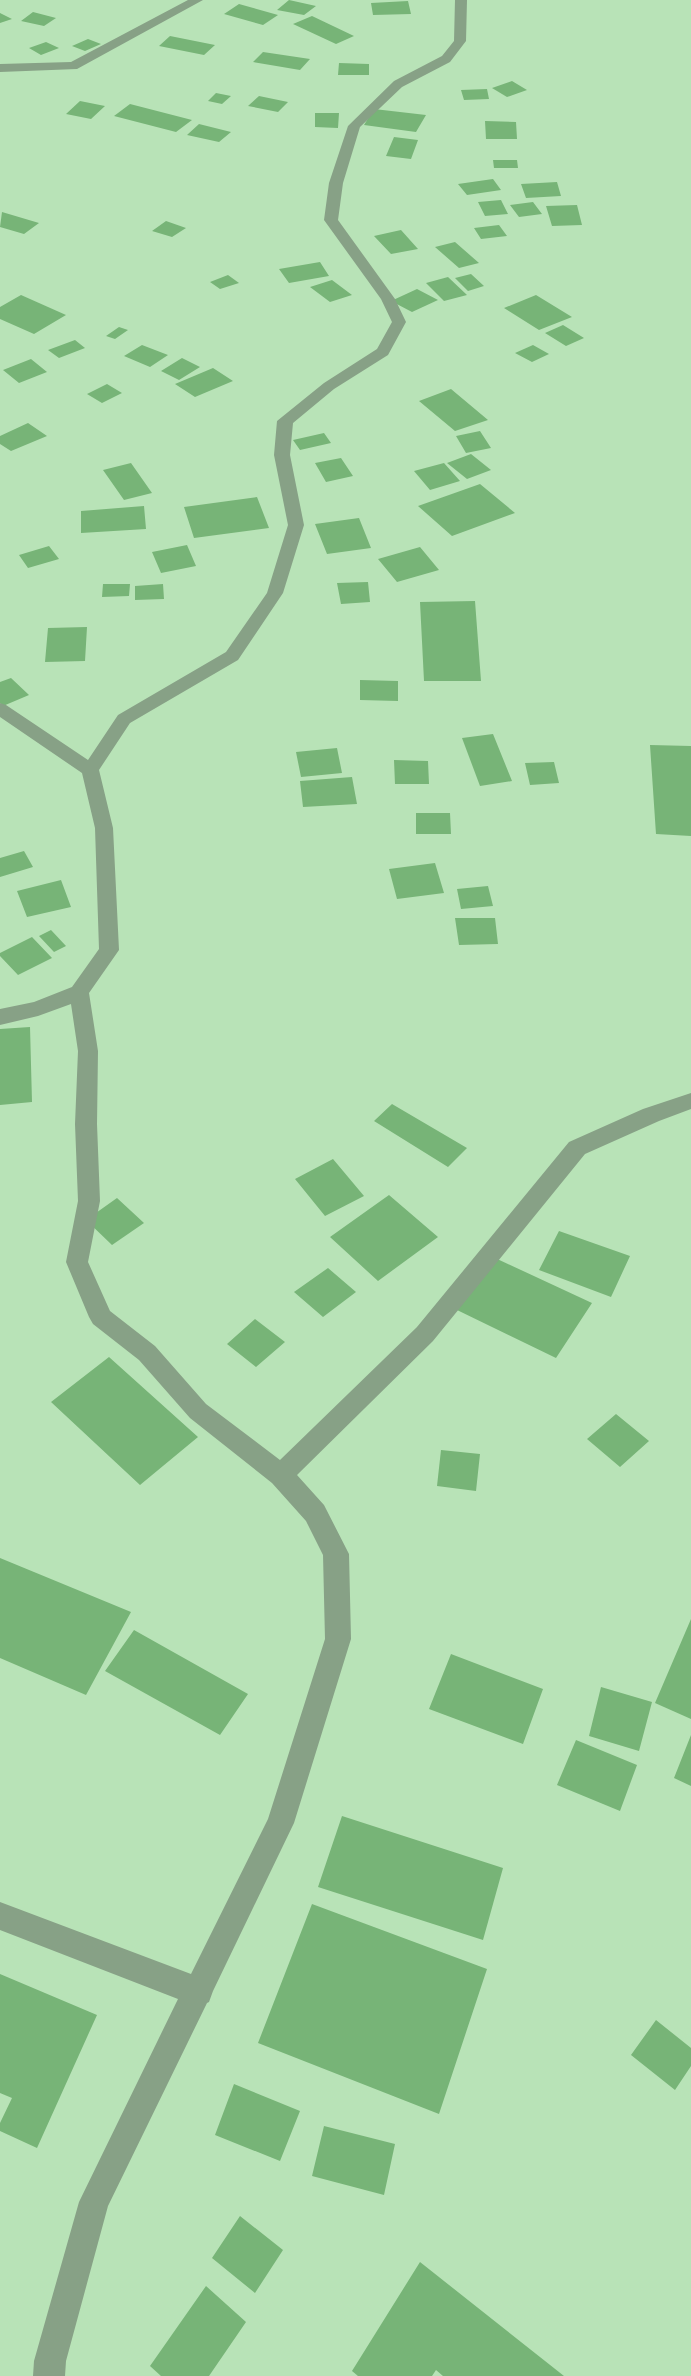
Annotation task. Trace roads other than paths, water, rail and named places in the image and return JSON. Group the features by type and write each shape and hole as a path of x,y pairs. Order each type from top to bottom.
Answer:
{"street":[{"path":"0,68 73,66 197,0"},
{"path":"90,770 124,719 232,656 275,593 296,525 282,455 285,421 329,386 383,352 399,322 388,299 331,220 336,183 354,126 398,84 446,59 460,40 461,0"},
{"path":"0,709 90,770 104,828 109,950 79,992 38,1009 0,1017"},
{"path":"49,2376 50,2361 94,2202 199,1992 280,1823 338,1639 336,1554 315,1513 281,1476 198,1411 147,1353 101,1317 77,1262 89,1201 86,1124 88,1051 79,992"},
{"path":"281,1476 425,1334 576,1148 651,1115 691,1101"},
{"path":"0,1916 199,1992"}]}
